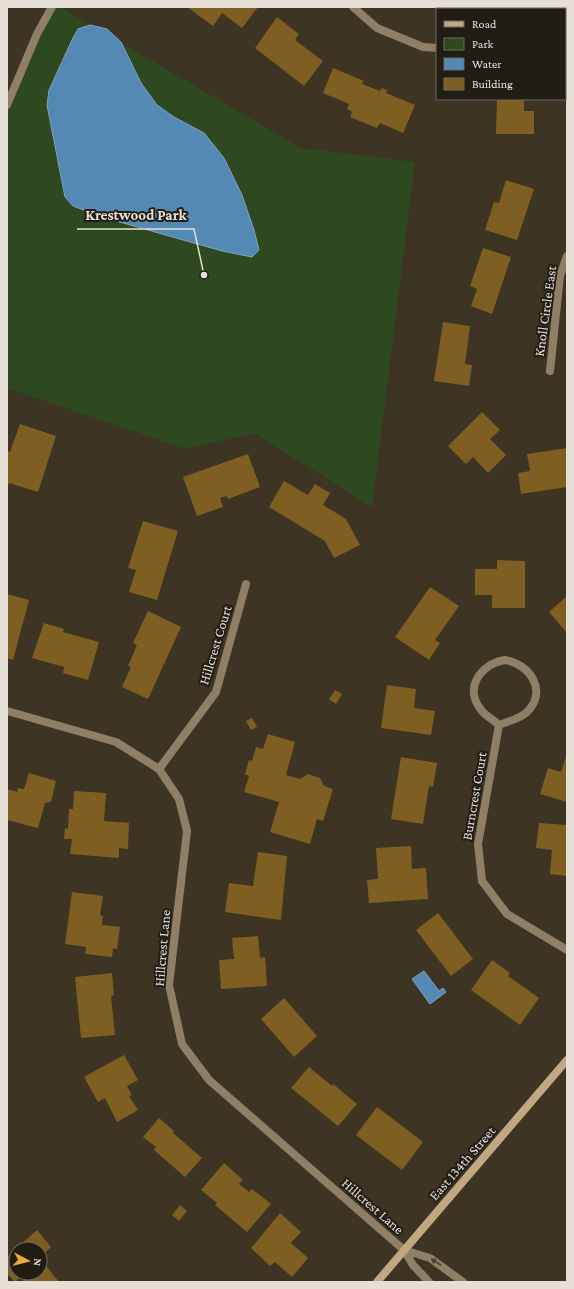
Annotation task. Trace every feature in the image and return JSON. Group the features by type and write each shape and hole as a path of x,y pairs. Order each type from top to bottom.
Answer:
{"street":[{"path":"7,106 37,34 52,7"},
{"path":"353,7 377,28 423,47 436,48"},
{"name":"Knoll Circle East","path":"550,371 560,276 567,256"},
{"name":"Hillcrest Court","path":"159,769 216,692 246,584"},
{"path":"505,660 524,666 531,674 535,683 536,694 533,703 527,712 519,718 500,725 482,712 474,693 475,683 479,674 486,666 505,660"},
{"name":"Hillcrest Lane","path":"7,711 116,742 159,769 180,799 187,831 169,985 182,1044 209,1080 404,1250"},
{"name":"Burncrest Court","path":"500,725 478,844 482,881 507,914 567,950"},
{"name":"East 134th Street","path":"376,1282 567,1060"},
{"path":"404,1250 412,1265 429,1282"},
{"path":"404,1250 430,1258 463,1282"}],"green space":[{"path":"52,7 60,7 301,148 415,162 372,507 254,433 186,449 7,388 7,105"}],"water":[{"path":"90,25 107,29 121,42 141,83 157,105 174,117 204,133 224,158 242,195 254,230 259,250 252,257 222,251 102,217 73,206 65,197 47,105 49,90 78,29"},
{"path":"424,971 439,991 443,988 446,992 430,1004 412,979"}],"building":[{"path":"187,7 258,7 242,28 222,13 213,26"},
{"path":"277,17 299,34 295,40 323,61 304,86 255,48"},
{"path":"333,68 364,81 362,84 380,91 382,88 387,90 386,93 415,105 403,133 380,123 377,128 350,117 352,112 347,109 349,104 323,93"},
{"path":"497,100 524,100 524,111 534,111 534,134 496,134"},
{"path":"506,180 534,189 517,240 485,230 494,202 499,203"},
{"path":"483,248 511,257 492,314 471,306 477,289 470,286"},
{"path":"443,322 470,326 465,364 472,365 469,386 434,381"},
{"path":"482,412 500,430 490,439 506,455 488,473 473,457 466,464 448,446"},
{"path":"20,424 56,436 38,492 9,483 7,489 7,451 10,452"},
{"path":"567,448 567,487 521,494 518,473 530,471 527,454"},
{"path":"248,454 260,487 228,499 227,496 220,498 223,507 197,516 183,477"},
{"path":"284,481 308,495 315,484 330,493 323,505 346,519 360,545 334,558 325,541 269,507"},
{"path":"143,521 178,531 157,600 129,592 136,570 128,568"},
{"path":"497,560 525,561 525,608 492,608 492,595 475,595 475,569 497,569"},
{"path":"430,587 459,606 435,640 440,643 429,660 395,637"},
{"path":"7,594 29,600 13,660 7,658"},
{"path":"567,596 567,633 549,612"},
{"path":"148,611 181,627 148,699 122,687 131,667 128,666 137,645 133,643"},
{"path":"44,623 64,629 63,632 99,642 88,680 63,673 64,667 32,658"},
{"path":"387,685 416,689 414,708 435,711 431,735 381,728"},
{"path":"335,690 342,694 336,704 329,699"},
{"path":"252,718 257,727 251,730 246,721"},
{"path":"268,734 295,742 286,775 300,779 308,774 320,778 324,786 333,789 323,821 317,819 310,844 270,832 279,802 244,792 249,776 245,774 249,760 252,761 256,747 263,749"},
{"path":"567,753 567,802 540,794 548,768 561,772"},
{"path":"401,757 437,763 433,787 429,786 423,824 391,819"},
{"path":"29,773 56,781 51,802 45,803 38,828 7,820 7,789 17,792 18,788 24,789"},
{"path":"74,791 106,793 104,821 129,823 128,849 119,848 119,858 70,854 72,839 64,839 65,828 68,829 69,809 73,809"},
{"path":"539,823 567,825 567,876 550,874 552,850 536,848"},
{"path":"411,846 412,869 426,868 428,899 369,903 367,880 378,879 376,848"},
{"path":"258,852 287,856 281,920 225,912 229,883 253,886"},
{"path":"72,892 103,896 100,915 103,916 102,925 120,927 117,949 113,948 112,957 85,954 86,947 65,944"},
{"path":"438,913 473,959 451,976 416,930"},
{"path":"258,936 260,958 265,957 267,986 221,989 219,960 234,959 232,938"},
{"path":"492,960 510,973 508,976 539,998 520,1025 471,990"},
{"path":"112,973 114,995 111,996 115,1035 81,1038 75,977"},
{"path":"284,998 317,1036 294,1057 261,1019"},
{"path":"124,1055 138,1080 127,1086 132,1095 129,1096 138,1110 117,1122 105,1098 98,1102 84,1077"},
{"path":"309,1067 357,1104 338,1126 291,1088"},
{"path":"377,1107 423,1142 402,1170 356,1135"},
{"path":"159,1118 174,1131 173,1133 202,1158 185,1177 154,1150 156,1147 143,1137"},
{"path":"224,1163 243,1180 239,1184 249,1192 252,1189 271,1204 247,1232 215,1205 217,1203 201,1190"},
{"path":"180,1205 187,1211 179,1221 172,1215"},
{"path":"280,1213 301,1232 291,1243 308,1258 292,1277 275,1262 270,1266 251,1248"},
{"path":"37,1230 46,1241 25,1241"},
{"path":"8,1256 8,1275 7,1274"},
{"path":"48,1268 59,1282 24,1281 48,1281"}],"place":[{"name":"Krestwood Park","path":"204,275"}]}
